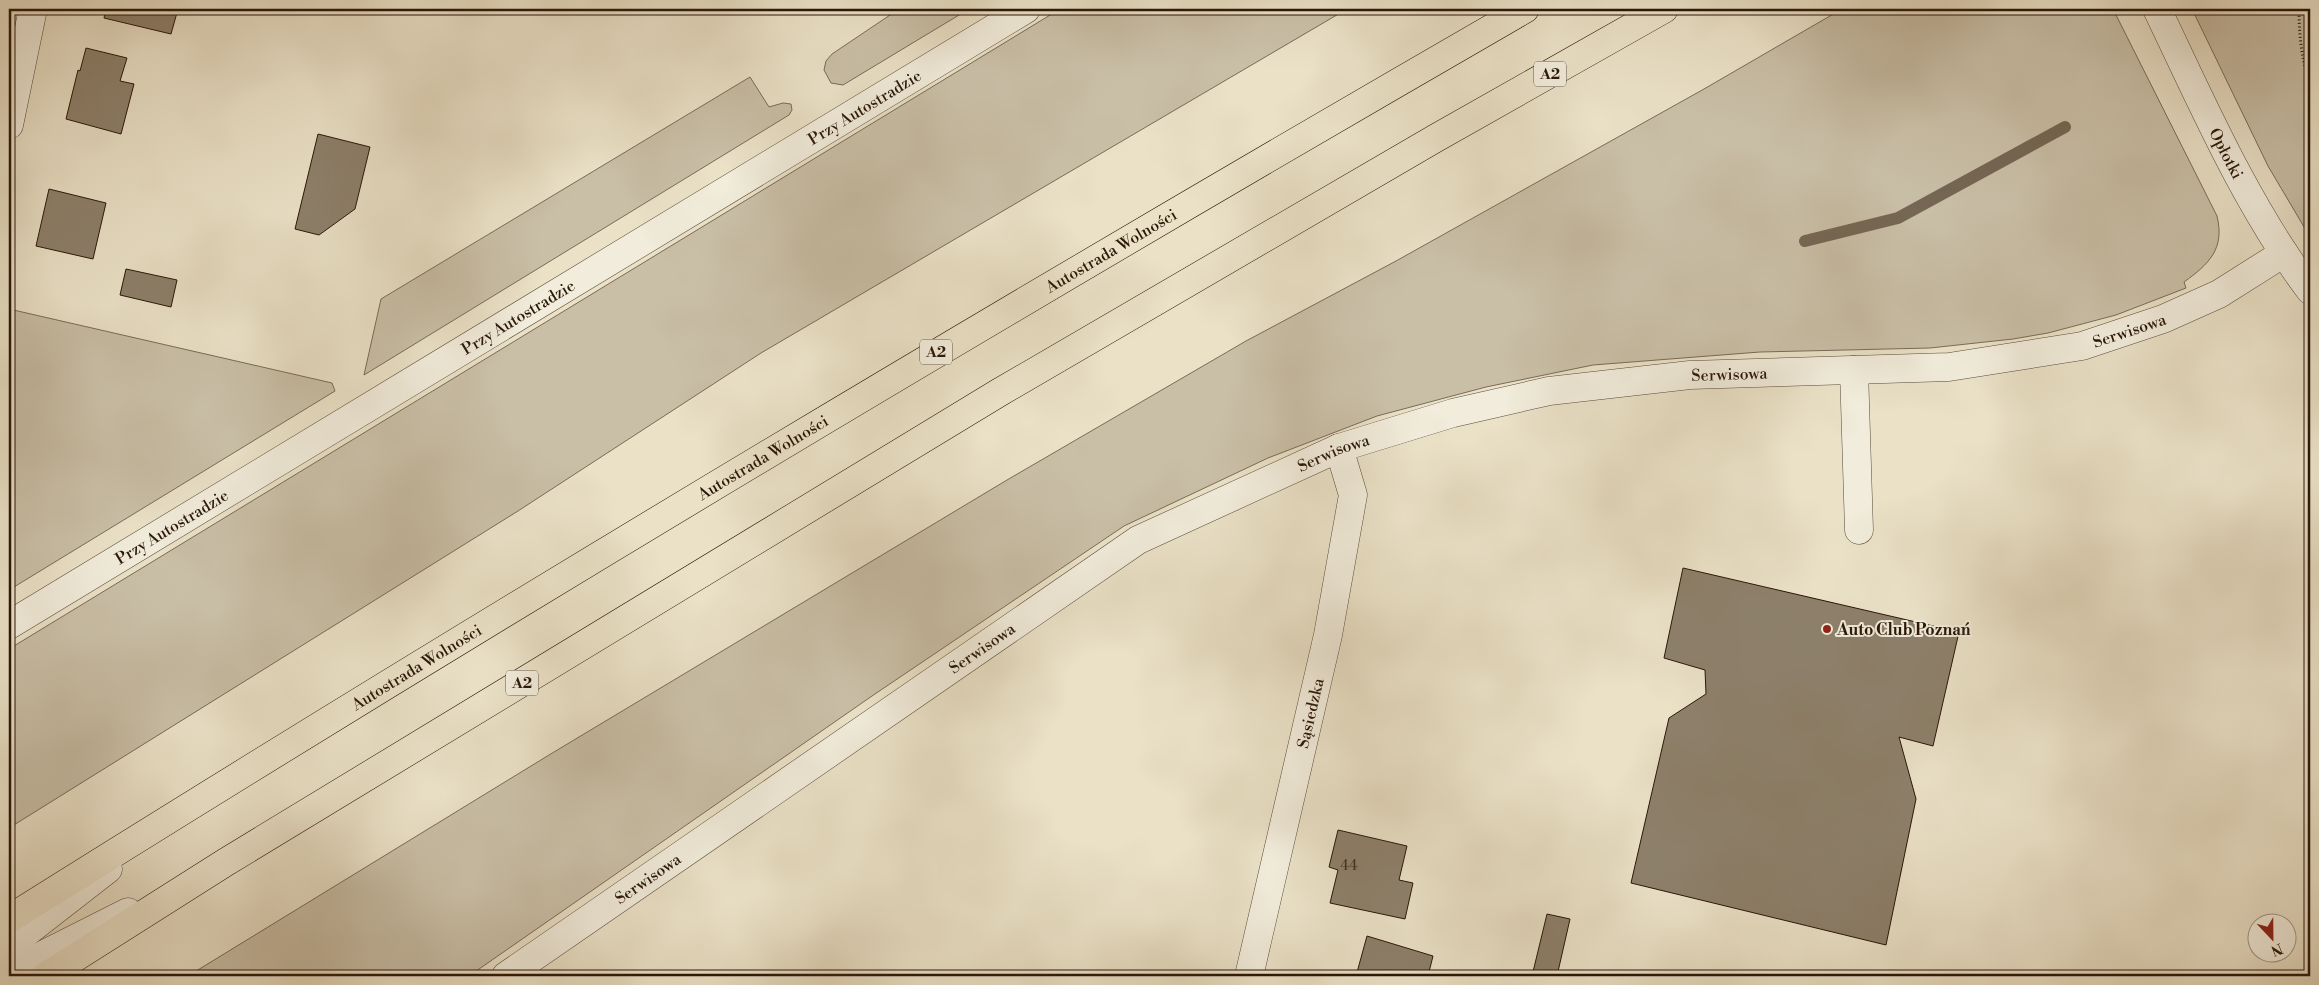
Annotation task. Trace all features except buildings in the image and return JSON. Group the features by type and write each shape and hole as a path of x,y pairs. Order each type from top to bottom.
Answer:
{"highway":[{"name":"Autostrada Wolności","path":"9,919 188,807 849,403 1214,188 1524,9"},
{"name":"A2","path":"46,976 226,862 1000,392 1436,138 1664,9"}],"street":[{"path":"9,125 34,9"},
{"name":"Przy Autostradzie","path":"9,626 1026,9"},
{"name":"Opłotki","path":"2157,9 2226,153 2284,253 2310,290"},
{"name":"Serwisowa","path":"506,976 1138,540 1339,448 1453,413 1549,391 1690,375 1949,367 2082,346 2164,319 2219,294 2284,253"},
{"path":"1854,370 1859,530"},
{"name":"Sąsiedzka","path":"1249,976 1328,635 1353,495 1339,448"},
{"path":"9,946 188,807"},
{"path":"9,972 226,862"}],"path":[{"path":"2299,9 2299,27 2306,72 2310,81"}],"shaded area":[{"path":"899,9 969,9 843,85 831,83 824,70 826,61 832,54"},
{"path":"1060,9 1347,9 761,353 518,511 9,828 9,649"},
{"path":"1842,9 2113,9 2217,216 2219,238 2213,255 2201,269 2184,282 2186,288 2116,315 2048,333 2013,339 1930,348 1760,352 1593,365 1486,387 1377,416 1268,458 1124,526 872,696 469,976 188,976 549,755 1007,480 1246,341 1396,261 1704,89"},
{"path":"2192,9 2310,9 2310,237 2268,166"},
{"path":"750,77 769,107 783,103 791,104 792,110 789,115 364,375 381,299"},
{"path":"9,309 332,383 335,391 9,590"}],"waterway":[{"path":"1805,241 1898,218 2065,127"}],"place":[{"name":"Auto Club Poznań","path":"1827,629"}]}
